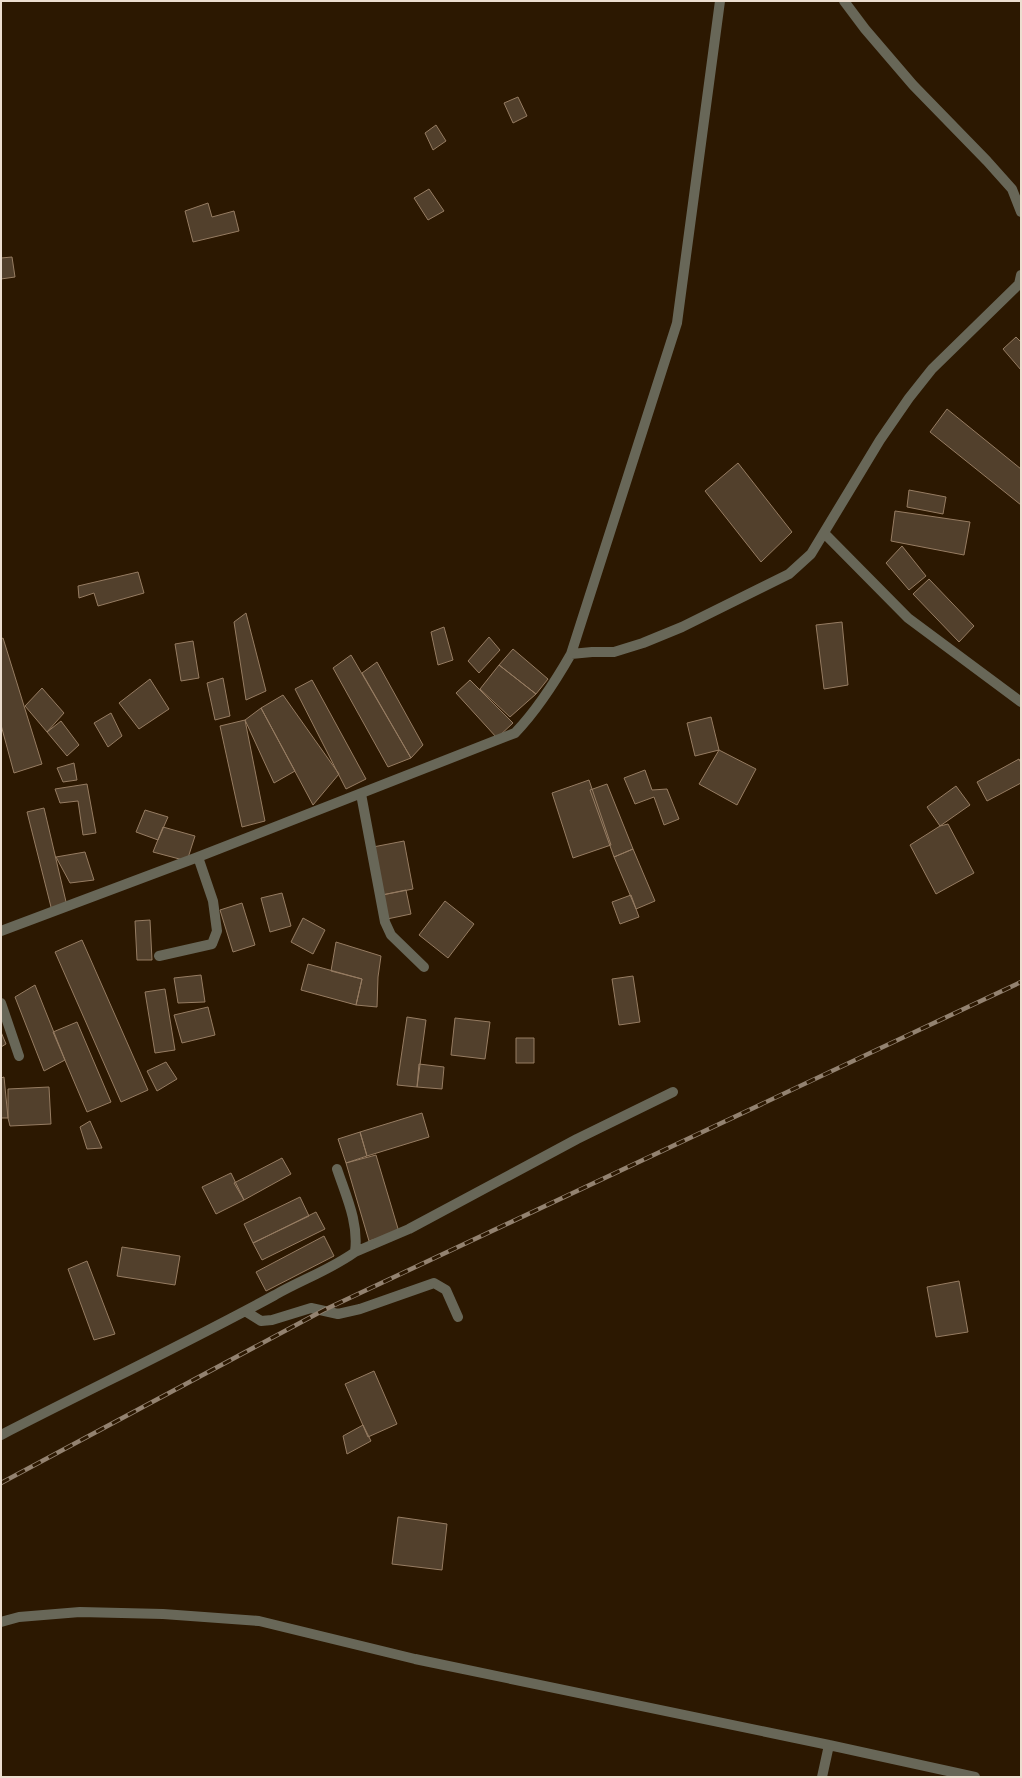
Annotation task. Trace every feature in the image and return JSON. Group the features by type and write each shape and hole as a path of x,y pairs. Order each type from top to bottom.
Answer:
{"street":[{"path":"1,931 198,858 515,733 531,716 553,686 571,654 677,324 720,1"},
{"path":"844,1 865,29 913,85 1012,189 1021,212"},
{"path":"571,654 614,652 643,643 696,620 789,574 811,554 880,440 909,398 932,369 1020,281"},
{"path":"824,533 908,618 1021,702"},
{"path":"361,794 385,922 391,935 424,967"},
{"path":"159,956 212,944 217,931 213,901 198,858"},
{"path":"1,1003 19,1056"},
{"path":"1,1435 339,1263 355,1252 409,1229 577,1139 673,1092"},
{"path":"337,1169 353,1215 357,1238 355,1252"},
{"path":"246,1311 261,1321 272,1320 311,1308 338,1314 360,1309 434,1283 446,1290 458,1318"},
{"path":"1,1622 19,1617 80,1612 163,1614 259,1621 423,1661 829,1745 975,1777"},
{"path":"822,1777 829,1745"}],"building":[{"path":"518,97 527,116 513,123 504,103"},
{"path":"436,125 446,141 433,150 425,133"},
{"path":"429,189 444,211 428,220 414,198"},
{"path":"208,203 212,217 234,211 239,231 193,242 185,211"},
{"path":"12,257 15,277 1,279 1,258"},
{"path":"1016,337 1021,342 1021,370 1003,349"},
{"path":"947,409 1021,469 1021,505 930,432"},
{"path":"738,463 792,532 761,562 705,491"},
{"path":"909,490 946,497 943,514 907,507"},
{"path":"895,511 970,522 964,555 891,541"},
{"path":"902,546 926,576 909,590 886,563"},
{"path":"138,572 144,593 98,606 94,593 79,598 78,586"},
{"path":"929,579 974,626 959,642 913,594"},
{"path":"246,613 266,691 246,700 234,622"},
{"path":"842,622 848,685 824,689 816,625"},
{"path":"444,627 453,660 438,665 431,632"},
{"path":"489,637 500,650 479,673 468,661"},
{"path":"3,638 42,764 14,773 1,725 1,639"},
{"path":"193,641 199,678 181,681 175,644"},
{"path":"513,649 548,679 536,694 499,665"},
{"path":"351,655 411,758 388,767 333,668"},
{"path":"377,662 423,745 411,758 362,673"},
{"path":"499,665 536,694 510,717 480,689"},
{"path":"223,678 230,716 215,720 207,683"},
{"path":"150,679 169,709 139,729 119,703"},
{"path":"312,680 366,779 346,789 295,689"},
{"path":"470,680 513,723 497,738 456,693"},
{"path":"42,688 64,713 47,732 25,706"},
{"path":"283,695 339,774 313,805 261,708"},
{"path":"261,708 295,771 274,783 245,720"},
{"path":"111,713 122,736 108,747 94,723"},
{"path":"711,717 719,750 695,756 687,723"},
{"path":"245,720 265,821 242,827 220,726"},
{"path":"61,721 79,745 67,756 47,732"},
{"path":"719,750 756,769 737,805 699,784"},
{"path":"1019,759 1021,763 1021,783 987,801 977,782"},
{"path":"74,763 77,780 63,782 57,768"},
{"path":"645,770 652,790 667,789 679,819 664,825 654,797 635,804 624,778"},
{"path":"589,780 611,845 573,858 552,793"},
{"path":"87,784 96,833 83,835 78,801 60,803 55,789"},
{"path":"607,784 633,849 614,857 590,790"},
{"path":"956,786 970,805 940,826 927,807"},
{"path":"44,808 67,906 52,911 27,812"},
{"path":"145,810 168,817 158,840 136,832"},
{"path":"948,824 974,873 936,894 910,845 940,826"},
{"path":"163,827 195,836 187,861 153,852"},
{"path":"404,841 413,889 382,895 373,847"},
{"path":"633,849 655,901 636,909 614,857"},
{"path":"85,852 94,880 70,883 56,857"},
{"path":"406,890 411,914 387,919 382,895"},
{"path":"282,893 291,926 270,932 261,898"},
{"path":"631,895 639,917 620,924 612,902"},
{"path":"445,901 474,924 448,958 419,935"},
{"path":"242,903 255,945 233,952 220,910"},
{"path":"303,918 325,930 313,954 291,942"},
{"path":"150,920 152,960 137,960 135,921"},
{"path":"82,940 148,1090 121,1102 55,952"},
{"path":"336,942 381,956 378,977 377,1007 356,1005 362,979 331,971"},
{"path":"308,964 362,979 356,1005 301,990"},
{"path":"201,975 205,1002 178,1003 174,978"},
{"path":"633,976 640,1022 619,1025 612,979"},
{"path":"35,985 65,1060 44,1071 15,997"},
{"path":"165,989 175,1050 155,1053 145,992"},
{"path":"208,1007 215,1035 182,1043 174,1015"},
{"path":"407,1017 426,1020 417,1087 397,1085"},
{"path":"455,1018 490,1022 485,1059 451,1055"},
{"path":"77,1022 111,1102 87,1112 53,1032"},
{"path":"1,1032 6,1044 1,1047"},
{"path":"516,1038 534,1038 534,1063 516,1063"},
{"path":"166,1062 177,1079 157,1091 147,1071"},
{"path":"419,1064 444,1067 442,1089 417,1087"},
{"path":"4,1077 8,1118 1,1118 1,1078"},
{"path":"49,1087 51,1124 10,1126 8,1118 8,1089"},
{"path":"422,1113 429,1137 367,1156 360,1132"},
{"path":"90,1121 102,1148 87,1149 80,1127"},
{"path":"360,1132 367,1156 346,1163 338,1139"},
{"path":"376,1155 399,1232 369,1241 346,1163"},
{"path":"282,1158 291,1174 244,1200 234,1183"},
{"path":"231,1173 244,1200 216,1214 202,1187"},
{"path":"300,1197 309,1216 253,1243 244,1224"},
{"path":"316,1212 325,1229 262,1260 253,1243"},
{"path":"324,1236 334,1256 266,1291 256,1272"},
{"path":"122,1247 180,1256 175,1285 117,1276"},
{"path":"87,1261 115,1334 94,1340 68,1269"},
{"path":"959,1281 968,1332 936,1337 927,1287"},
{"path":"374,1371 397,1424 368,1437 345,1384"},
{"path":"363,1425 371,1441 347,1454 343,1436"},
{"path":"398,1517 447,1524 442,1570 392,1564"}],"railway":[{"path":"1,1483 324,1310 1021,982"}]}
